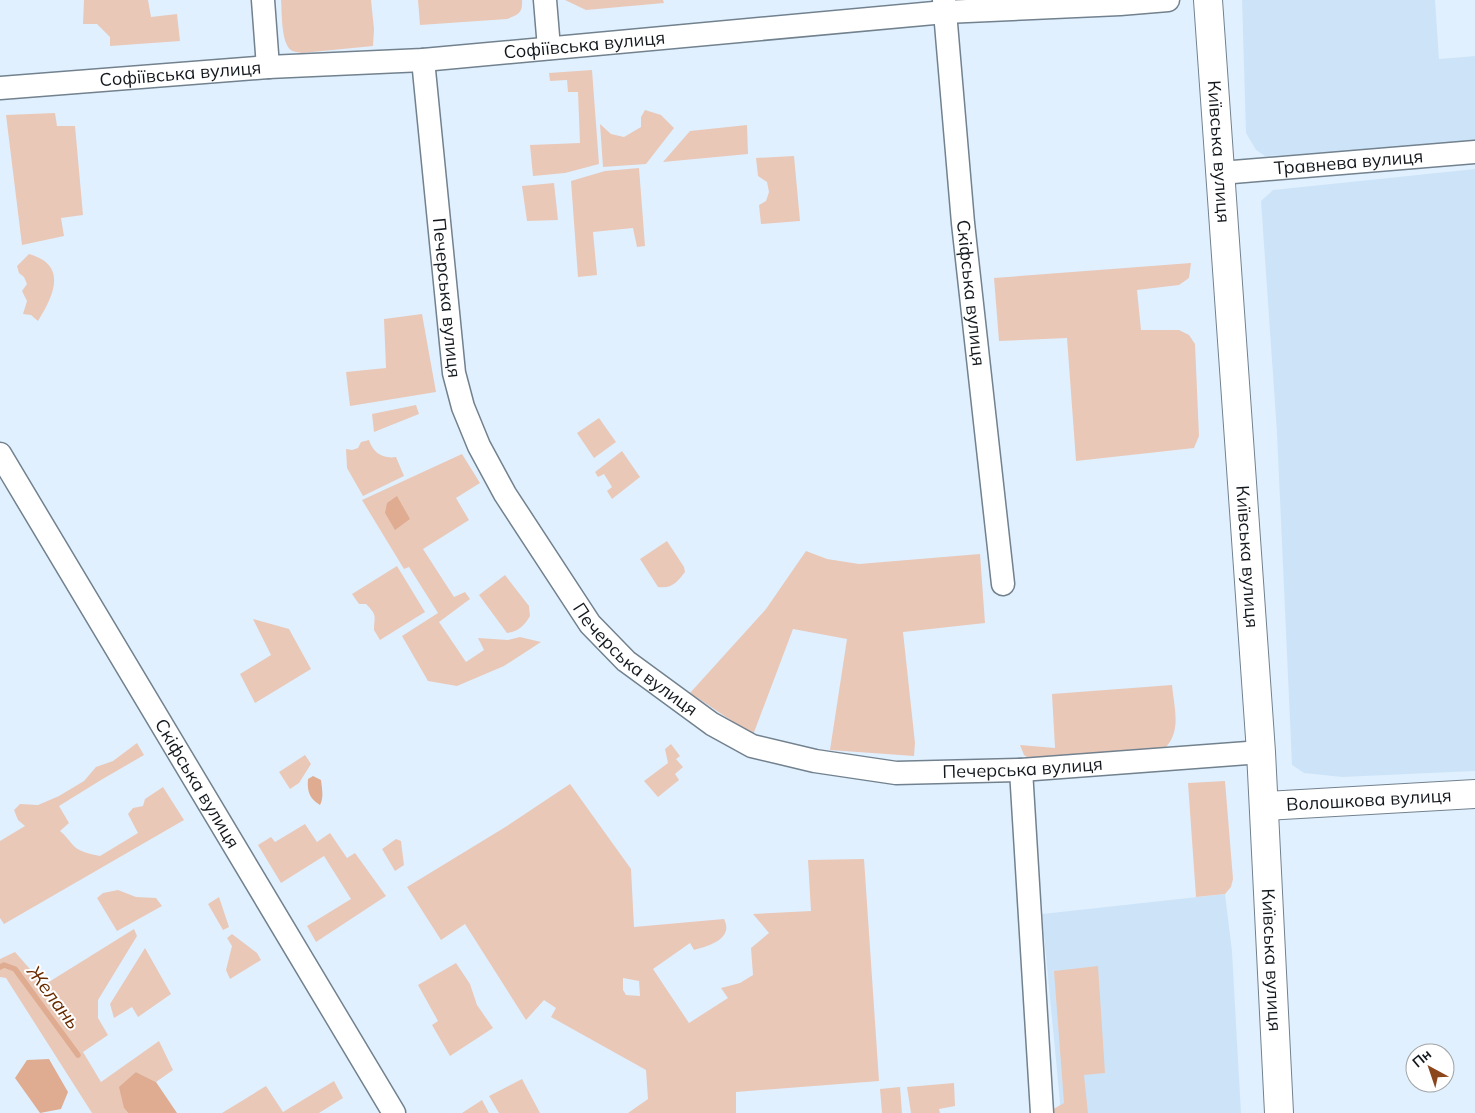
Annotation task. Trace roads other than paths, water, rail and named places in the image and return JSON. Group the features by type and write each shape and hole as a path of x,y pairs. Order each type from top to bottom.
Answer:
{"main road":[{"name":"Київська вулиця","path":"1208,0 1261,752 1279,1113"},
{"name":"Волошкова вулиця","path":"1264,806 1475,794"}],"street":[{"path":"263,0 268,67"},
{"path":"545,0 549,48"},
{"name":"Софіївська вулиця","path":"0,88 268,67 423,60 944,6 1120,4 1168,0"},
{"name":"Скіфська вулиця","path":"944,6 963,223 1003,584"},
{"name":"Печерська вулиця","path":"423,60 454,373 462,407 479,446 505,494 590,624 626,662 712,724 752,746 815,761 896,773 1021,770 1261,752"},
{"name":"Травнева вулиця","path":"1221,174 1475,152"},
{"name":"Скіфська вулиця","path":"0,454 394,1113"},
{"path":"1021,770 1042,1113"}],"waterway":[{"name":"Желань","path":"0,967 4,965 15,969 78,1055"}]}
